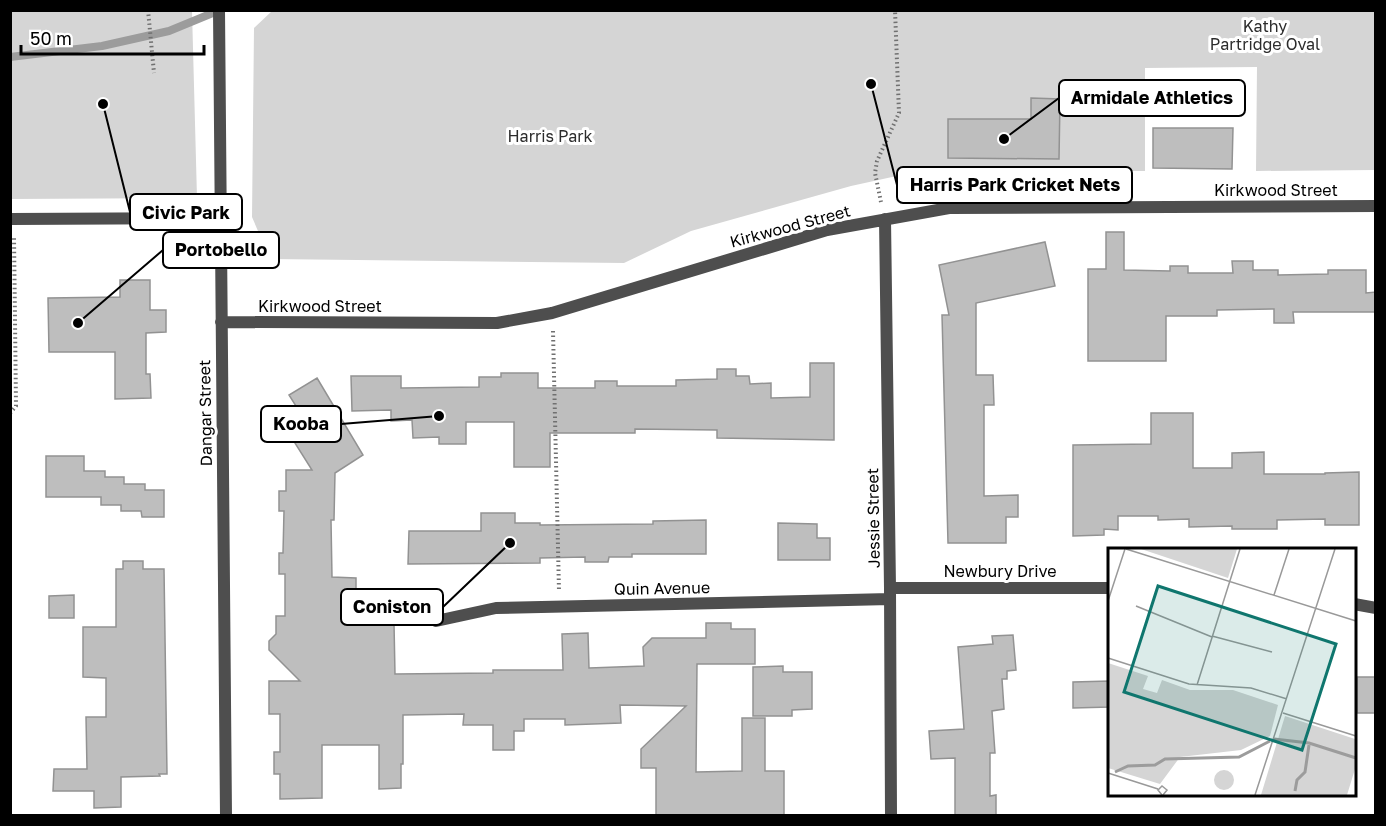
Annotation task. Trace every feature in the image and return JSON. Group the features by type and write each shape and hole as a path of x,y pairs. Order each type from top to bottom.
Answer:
{"street":[{"name":"Dangar Street","path":"219,10 226,816"},
{"name":"Kirkwood Street","path":"221,322 497,323 552,313 827,230 949,208 1376,206"},
{"path":"10,219 220,218"},
{"name":"Jessie Street","path":"885,219 891,816"},
{"name":"Newbury Drive","path":"890,593 1108,588"},
{"name":"Quin Avenue","path":"436,621 496,608 890,593"},
{"path":"1356,604 1376,608"}],"path":[{"path":"148,10 154,73"},
{"path":"880,198 875,173 877,161 899,113 895,10"},
{"path":"10,413 16,406 14,236"},
{"path":"553,327 559,585"}],"green space":[{"path":"10,11 192,11 197,198 11,199"},
{"name":"Harris Park","path":"272,11 1375,11 1375,170 1256,171 1257,67 1145,68 1145,171 924,170 851,186 691,231 624,263 270,259 252,217 254,28"}],"building":[{"path":"1031,98 1060,99 1059,159 948,158 948,119 1031,119"},
{"path":"1153,128 1233,128 1232,169 1153,168"},
{"path":"1106,232 1124,232 1124,270 1170,271 1170,266 1188,266 1188,273 1233,273 1232,261 1253,261 1253,270 1278,270 1278,275 1328,274 1328,270 1366,270 1366,293 1376,292 1376,312 1293,312 1294,323 1274,323 1274,309 1217,310 1217,316 1166,316 1166,361 1088,361 1088,269 1106,269"},
{"path":"1045,242 1055,286 976,303 976,375 993,375 994,405 984,405 984,496 1018,495 1018,517 1006,517 1006,543 948,543 942,315 949,315 939,265"},
{"path":"120,280 150,280 150,310 166,310 166,332 146,333 146,374 150,374 151,398 115,399 115,352 49,352 48,298 120,297"},
{"path":"810,363 834,363 834,440 717,438 717,430 635,429 635,433 550,433 550,467 514,467 514,422 466,422 466,444 439,444 439,437 413,438 412,420 391,421 391,410 352,411 351,376 401,376 401,388 479,387 479,377 501,377 501,373 538,373 538,388 595,388 595,381 617,381 617,386 676,386 676,380 717,379 717,369 736,369 736,376 749,376 750,384 771,383 771,398 810,397"},
{"path":"317,378 363,455 335,473 334,520 331,520 332,577 356,578 356,610 384,610 384,623 394,623 395,674 563,670 562,634 588,633 589,668 644,666 643,647 652,638 706,638 706,623 731,623 731,629 755,629 755,664 697,664 696,772 742,771 742,718 765,718 765,771 784,771 784,816 656,815 656,768 641,768 641,749 686,706 620,705 621,723 565,725 565,719 524,719 524,731 514,731 514,750 493,750 493,725 463,725 464,714 403,715 401,788 379,789 379,745 322,745 322,798 280,799 280,774 274,774 274,752 280,752 280,714 269,714 269,681 300,681 269,650 269,641 276,634 276,616 285,616 285,574 279,574 279,553 283,553 284,511 279,511 279,491 286,491 286,470 312,470 283,424 286,422 282,415 296,406 289,395"},
{"path":"1151,413 1193,413 1193,468 1232,468 1232,453 1264,452 1264,474 1359,472 1359,525 1325,525 1325,519 1277,520 1277,529 1232,529 1232,526 1189,527 1189,519 1158,520 1158,516 1118,516 1118,530 1104,529 1104,535 1073,536 1073,445 1151,444"},
{"path":"46,456 84,456 84,471 105,471 105,477 124,477 124,484 145,484 145,490 164,490 164,517 142,517 141,511 121,511 121,505 101,505 101,497 46,497"},
{"path":"481,513 515,513 515,523 540,523 540,525 653,524 653,521 706,520 706,554 632,554 632,557 609,557 608,562 585,562 585,557 540,558 540,563 408,564 409,531 481,531"},
{"path":"778,523 817,524 817,538 830,538 830,560 778,560"},
{"path":"123,561 143,561 143,569 164,569 167,774 121,777 121,807 94,808 94,791 53,791 54,769 87,769 86,717 106,717 106,678 83,677 83,627 116,627 116,569 123,569"},
{"path":"74,595 74,618 49,618 49,596"},
{"path":"1013,635 1016,670 1007,671 1007,679 1002,679 1004,709 992,711 995,753 990,753 990,796 996,795 996,816 955,816 955,758 931,759 929,731 964,729 958,647 993,644 992,636"},
{"path":"783,666 783,672 812,672 812,709 792,710 792,716 753,716 753,667"},
{"path":"1357,677 1376,677 1376,713 1357,713"},
{"path":"1108,681 1108,707 1073,708 1073,682"}],"waterway":[{"path":"10,57 102,46 169,31 220,10"}],"place":[{"name":"Harris Park Cricket Nets","path":"871,84"},
{"name":"Civic Park","path":"103,104"},
{"name":"Armidale Athletics","path":"1004,139"},
{"name":"Portobello","path":"78,323"},
{"name":"Kooba","path":"439,416"},
{"name":"Coniston","path":"510,543"}],"park label":[{"name":"Kathy Partridge Oval","path":"1265,35"}]}
